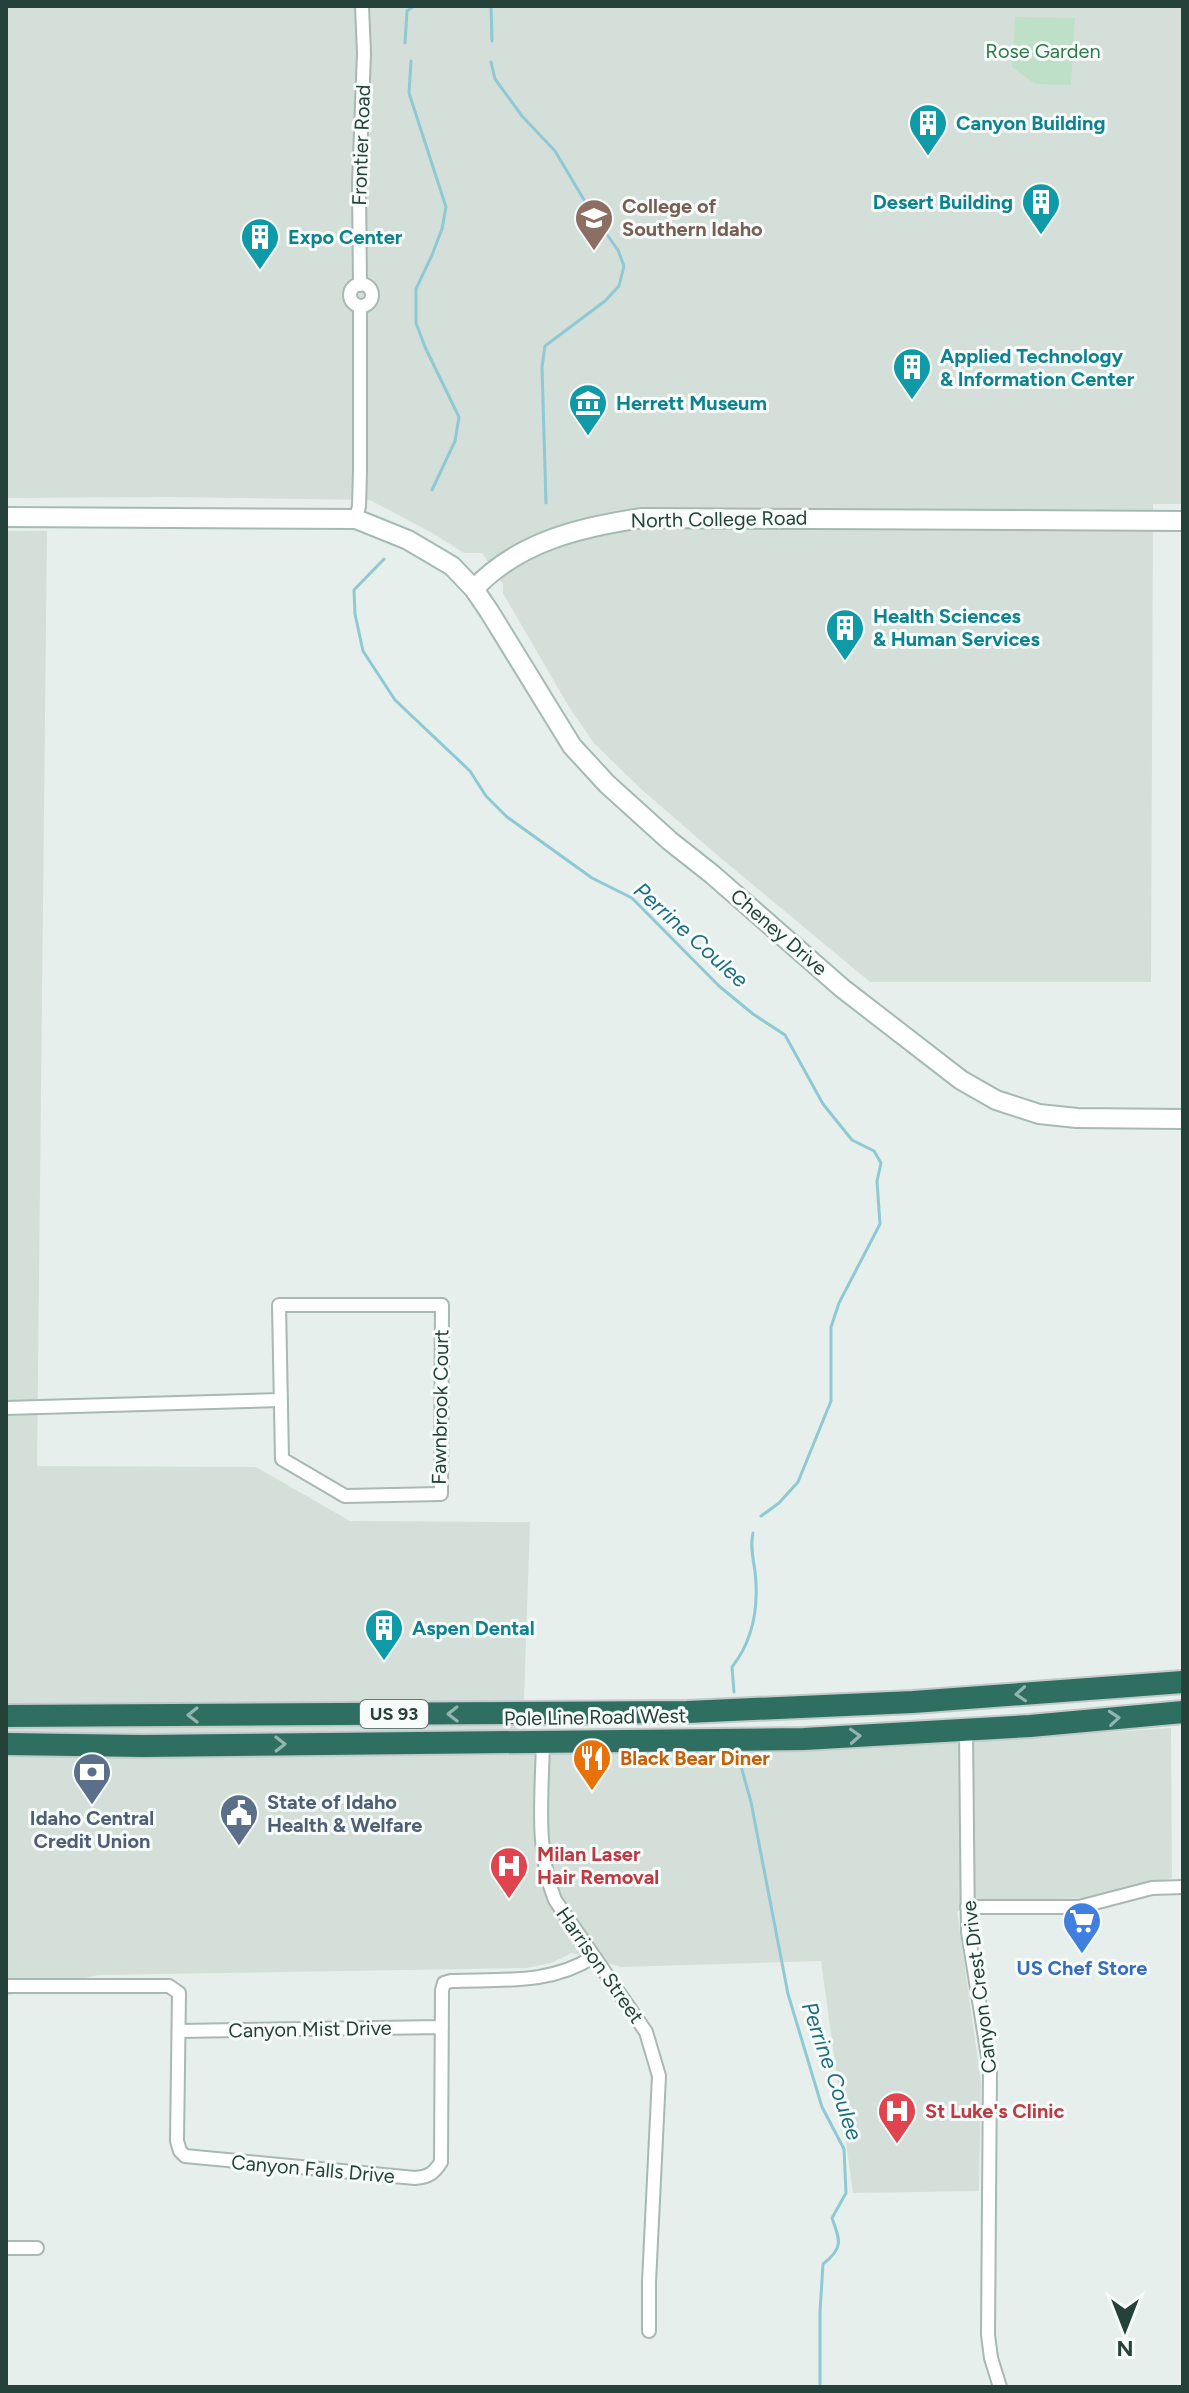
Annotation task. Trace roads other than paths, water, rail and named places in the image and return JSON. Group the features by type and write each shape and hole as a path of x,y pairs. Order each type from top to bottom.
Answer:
{"highway":[{"name":"Pole Line Road West","path":"6,1716 687,1712 913,1702 1183,1682"},
{"name":"Pole Line Road West","path":"6,1744 143,1746 804,1739 966,1730 1183,1712"}],"main road":[{"path":"6,517 356,519 408,540 452,566 474,589"},
{"path":"452,566 466,568 487,564 552,529 568,524 593,518 642,518"},
{"name":"North College Road","path":"474,589 488,574 535,545 598,524 642,518 1183,521"},
{"name":"Cheney Drive","path":"474,589 572,746 607,784 842,988 961,1080 996,1100 1039,1114 1077,1118 1183,1119"}],"street":[{"name":"Frontier Road","path":"356,519 360,471 360,306 366,304 372,295 367,286 360,285 362,6"},
{"name":"Fawnbrook Court","path":"279,1305 442,1305 441,1494 345,1496 282,1459 281,1400 279,1305"},
{"path":"6,1408 281,1400"},
{"name":"Canyon Crest Drive","path":"966,1730 968,1932 990,2069 988,2335 1000,2387"},
{"name":"Harrison Street","path":"543,1742 543,1860 547,1881 555,1900 646,2032 659,2076 649,2331"},
{"path":"967,1907 1079,1907 1152,1888 1183,1887"},
{"name":"Canyon Falls Drive","path":"6,1986 169,1986 179,1993 177,2141 185,2156 415,2178 427,2177 435,2172 441,2162 444,1983 549,1977 578,1967 593,1957"},
{"name":"Canyon Mist Drive","path":"179,2031 442,2027"},
{"path":"6,2248 37,2248"}],"waterway":[{"name":"Perrine Coulee","path":"405,43 407,11 414,6"},
{"name":"Perrine Coulee","path":"491,6 492,41"},
{"name":"Perrine Coulee","path":"411,61 409,93 446,207 442,229 416,289 416,323 459,417 455,441 432,490"},
{"name":"Perrine Coulee","path":"491,62 495,79 522,116 555,151 618,250 624,266 619,286 605,301 545,346 542,367 546,503"},
{"name":"Perrine Coulee","path":"384,559 354,590 355,614 363,651 395,700 470,771 486,796 507,817 592,878 632,898 719,986 785,1035 823,1104 852,1140 874,1151 881,1163 877,1181 880,1224 839,1303 831,1327 831,1401 798,1482 779,1503 761,1516"},
{"name":"Perrine Coulee","path":"734,1692 732,1667 750,1634 755,1609 753,1533"},
{"name":"Perrine Coulee","path":"739,1759 751,1802 788,1994 822,2107 844,2149 846,2193 832,2218 838,2243 834,2253 823,2264 820,2387"}],"place":[{"name":"Canyon Building","path":"928,157"},
{"name":"Desert Building","path":"1041,236"},
{"name":"College of Southern Idaho","path":"594,252"},
{"name":"Expo Center","path":"260,271"},
{"name":"Applied Technology & Information Center","path":"912,401"},
{"name":"Herrett Museum","path":"588,437"},
{"name":"Health Sciences & Human Services","path":"845,662"},
{"name":"Aspen Dental","path":"384,1662"},
{"name":"Black Bear Diner","path":"592,1792"},
{"name":"Idaho Central Credit Union","path":"92,1806"},
{"name":"State of Idaho Health & Welfare","path":"239,1847"},
{"name":"Milan Laser Hair Removal","path":"509,1900"},
{"name":"US Chef Store","path":"1082,1955"},
{"name":"St Luke's Clinic","path":"897,2145"}],"park label":[{"name":"Rose Garden","path":"1043,51"}]}
